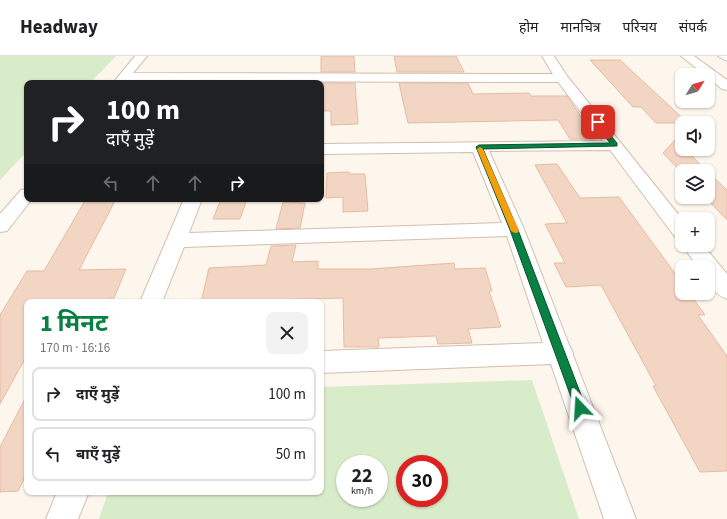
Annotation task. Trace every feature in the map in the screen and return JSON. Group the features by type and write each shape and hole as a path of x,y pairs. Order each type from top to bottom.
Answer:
{"street":[{"path":"121,80 141,56"},
{"path":"548,56 562,78 675,223"},
{"path":"687,56 727,86"},
{"path":"121,80 562,78"},
{"path":"324,149 615,145"},
{"path":"479,147 514,230 561,353 620,519"},
{"path":"0,226 24,198"},
{"path":"152,299 192,202"},
{"path":"176,240 514,230"},
{"path":"697,252 727,290"},
{"path":"324,362 561,353"},
{"path":"62,519 73,495"}],"green space":[{"path":"0,56 116,56 93,80 24,80 24,154 0,180"},
{"path":"532,380 579,519 99,519 107,495 324,495 324,387"}],"building":[{"path":"321,56 354,56 355,72 321,72"},
{"path":"394,56 456,56 464,72 397,72"},
{"path":"590,60 620,60 680,116 675,116 675,123 656,123 641,107 633,107"},
{"path":"324,83 355,83 358,124 331,125 331,111 324,111"},
{"path":"399,83 468,83 473,94 529,93 531,96 567,96 596,139 570,139 558,120 408,123"},
{"path":"675,140 675,156 692,156 700,164 675,164 675,166 663,153"},
{"path":"557,164 580,198 619,197 675,273 675,300 694,300 705,315 698,315 727,356 727,471 700,472 653,386 656,386 601,285 566,287 554,263 565,263 545,224 567,223 535,165"},
{"path":"349,172 349,174 365,174 368,211 343,212 343,197 326,198 327,173"},
{"path":"715,179 727,190 727,220 712,204 715,204"},
{"path":"84,202 114,202 79,270 126,269 114,298 24,299 24,360 0,404 0,315 27,271 44,271"},
{"path":"220,202 246,202 240,219 213,219"},
{"path":"283,202 305,203 300,228 276,229"},
{"path":"296,245 292,262 318,261 318,269 371,269 454,263 455,269 485,268 492,291 489,291 501,327 468,329 472,343 438,344 436,336 378,338 379,347 344,347 343,298 202,299 209,268 266,265 271,246"},
{"path":"24,401 24,479 18,491 0,492 0,447"}],"slow traffic":[{"path":"480,149 515,231"}],"route":[{"path":"580,408 561,353 514,230 479,147 615,145 598,122"}]}
